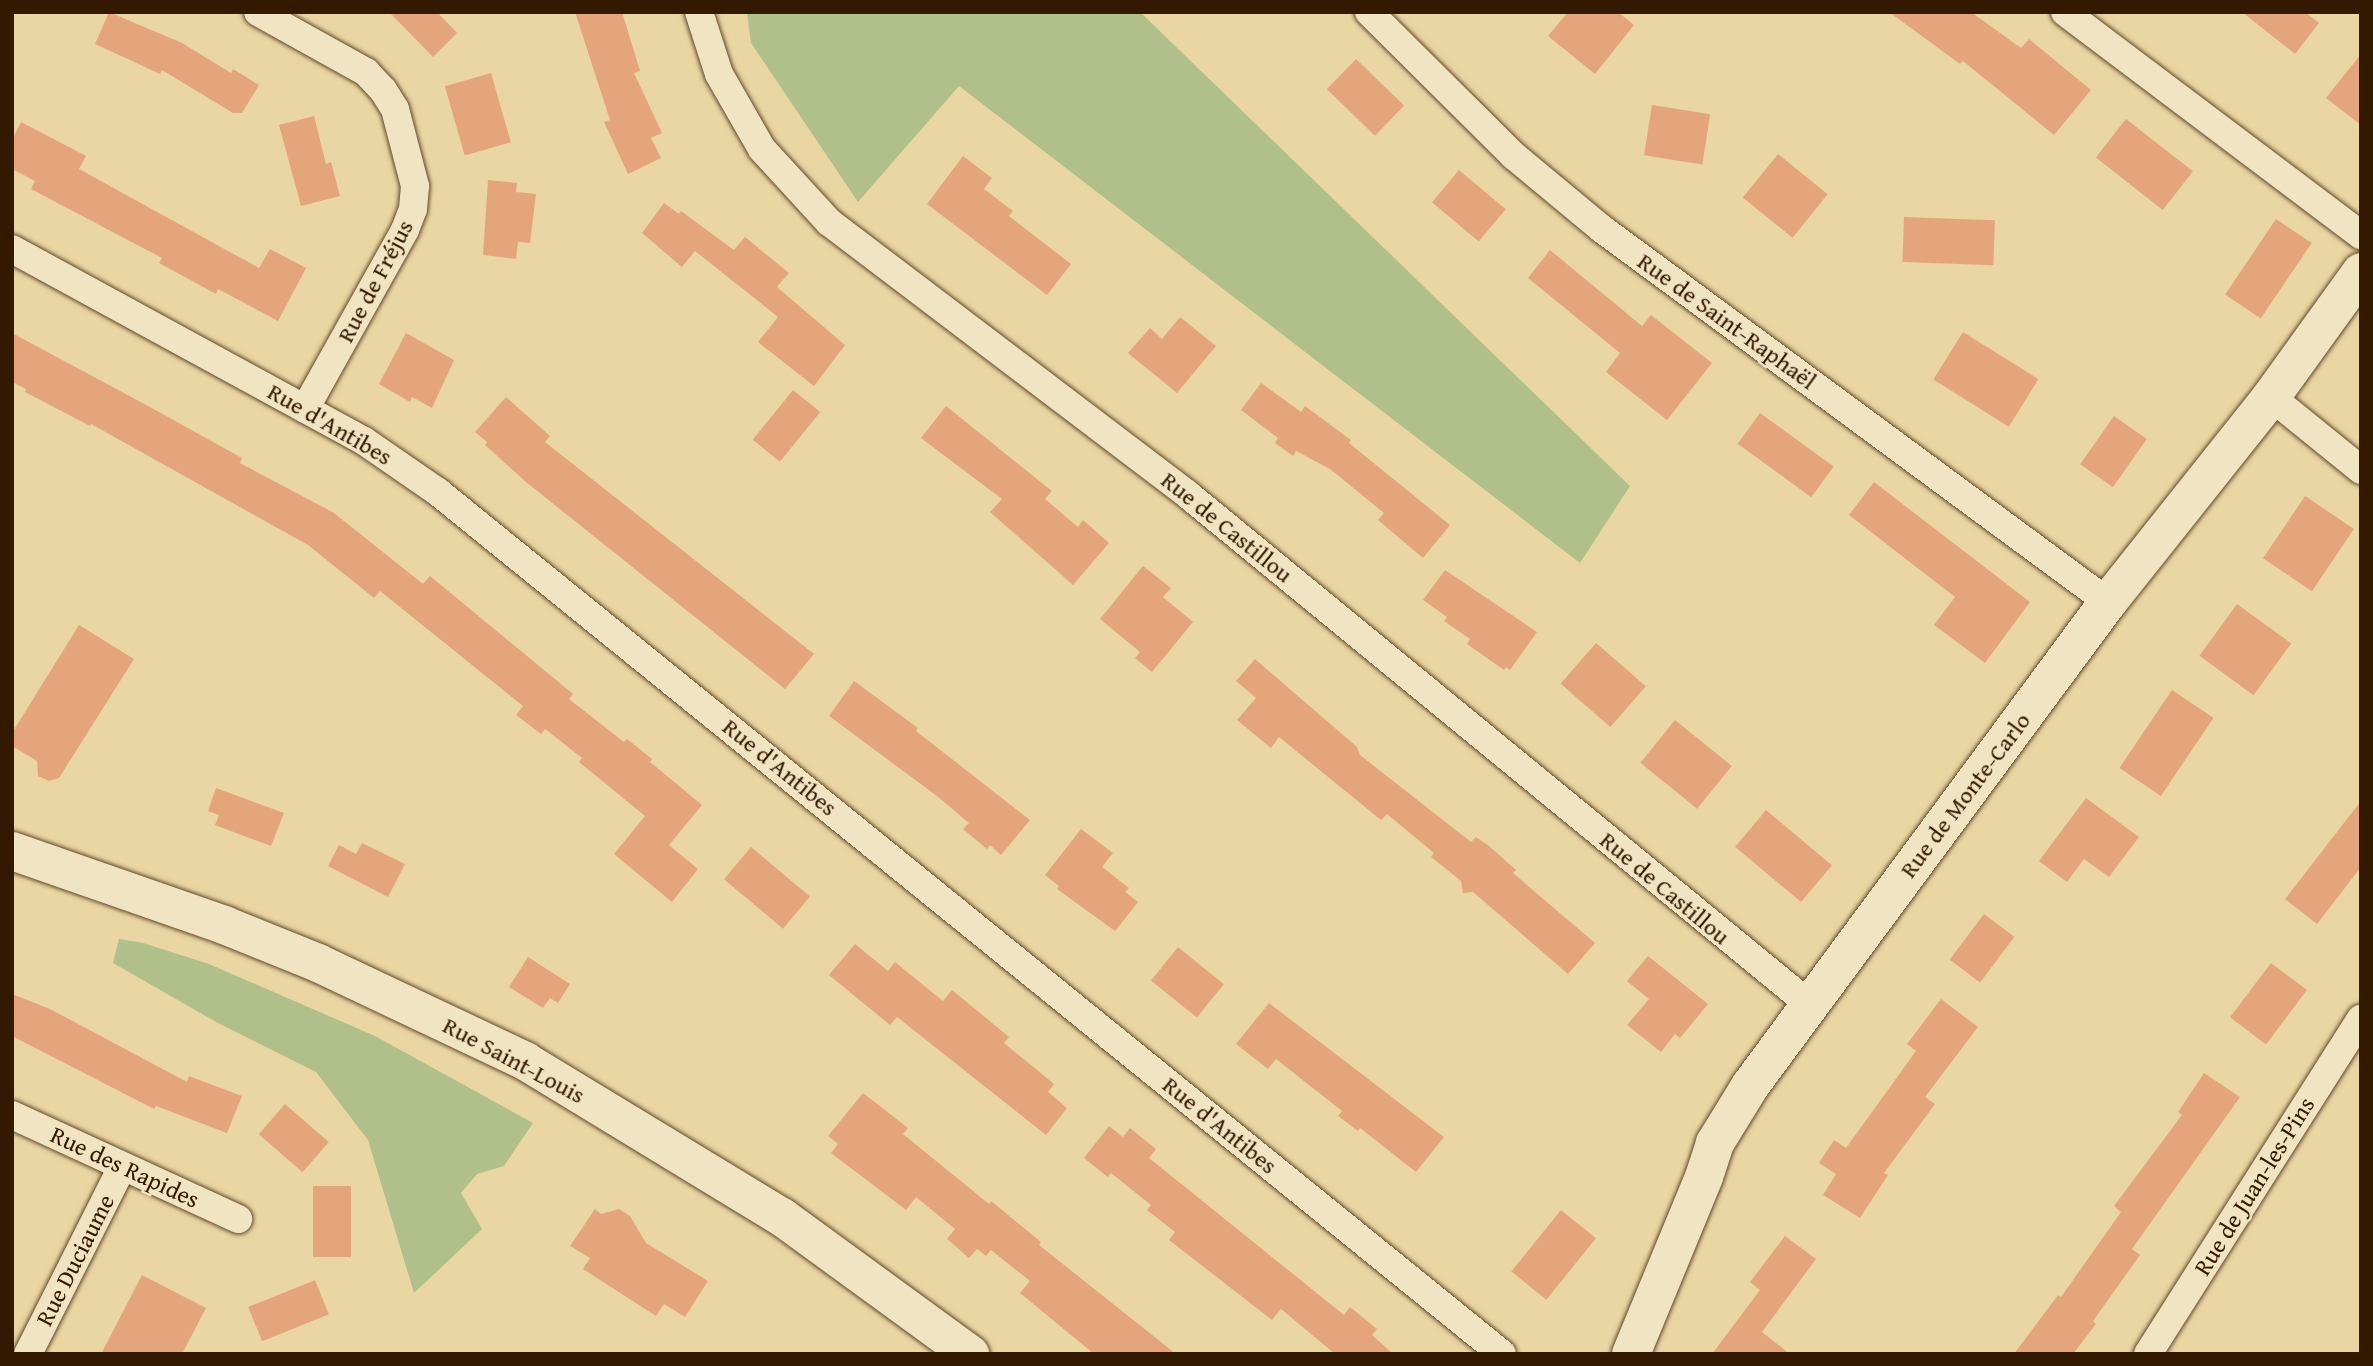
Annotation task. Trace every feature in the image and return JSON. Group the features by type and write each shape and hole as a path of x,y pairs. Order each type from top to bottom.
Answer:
{"street":[{"name":"Rue de Fréjus","path":"258,12 366,72 383,90 395,110 415,186 413,209 405,230 305,409"},
{"name":"Rue de Castillou","path":"699,12 719,74 762,149 829,222 1187,494 1809,1004"},
{"name":"Rue de Saint-Raphaël","path":"1369,12 1514,156 1602,229 2108,602"},
{"path":"2065,12 2361,235"},
{"name":"Rue d'Antibes","path":"12,249 364,441 438,492 1502,1354"},
{"name":"Rue de Monte-Carlo","path":"1631,1354 1704,1177 1715,1143 1749,1086 2108,602 2271,397 2361,272"},
{"path":"2271,397 2361,470"},
{"name":"Rue Saint-Louis","path":"12,851 189,912 283,949 525,1061 782,1217 970,1354"},
{"name":"Rue de Juan-les-Pins","path":"2148,1354 2361,1019"},
{"name":"Rue des Rapides","path":"12,1115 238,1219"},
{"name":"Rue Duciaume","path":"28,1354 122,1167"}],"green space":[{"path":"747,12 1140,12 1630,486 1580,563 959,86 858,202 751,43"},
{"path":"119,939 143,943 209,964 375,1036 533,1123 504,1166 477,1174 461,1193 482,1229 414,1293 368,1140 316,1072 216,1022 113,963"}],"building":[{"path":"109,12 182,43 231,73 233,69 259,85 242,113 233,113 162,70 160,74 95,44"},
{"path":"389,12 437,12 457,33 433,57"},
{"path":"575,12 622,12 640,71 634,73 662,133 651,138 661,158 628,174 604,122 610,120"},
{"path":"1568,12 1618,12 1634,25 1595,74 1548,36"},
{"path":"1889,12 1971,12 2021,48 2029,39 2091,90 2054,135 1963,61 1960,64"},
{"path":"2242,12 2305,12 2319,23 2295,54"},
{"path":"2361,54 2361,125 2326,98"},
{"path":"1356,59 1404,106 1375,136 1327,89"},
{"path":"491,73 511,142 465,155 445,86"},
{"path":"1652,105 1710,114 1702,165 1644,155"},
{"path":"314,116 326,164 331,162 340,196 301,206 279,125"},
{"path":"2126,119 2193,171 2163,210 2096,158"},
{"path":"21,122 86,156 79,169 259,268 270,249 306,268 278,321 218,289 216,294 159,263 162,258 31,189 35,181 12,169 12,140"},
{"path":"1778,154 1828,194 1792,238 1743,198"},
{"path":"963,156 992,178 984,189 1013,211 1009,216 1071,264 1047,295 927,204"},
{"path":"1459,170 1506,209 1479,241 1432,202"},
{"path":"488,180 517,183 516,192 536,194 530,243 518,242 516,259 483,255"},
{"path":"664,203 679,214 681,211 734,250 745,237 789,273 777,287 845,345 814,386 758,342 778,317 695,251 682,267 642,233"},
{"path":"1904,217 1995,220 1993,265 1902,262"},
{"path":"2276,219 2312,243 2261,318 2225,294"},
{"path":"1550,250 1642,326 1651,315 1712,363 1667,420 1606,372 1620,353 1528,278"},
{"path":"1180,317 1216,346 1177,393 1128,353 1150,328 1162,339"},
{"path":"1963,332 2038,379 2009,427 1933,379"},
{"path":"12,333 242,458 240,463 334,513 423,584 430,576 573,694 569,699 624,742 627,739 652,759 650,762 702,805 669,845 698,869 672,902 614,854 645,816 579,762 582,758 545,729 541,734 516,715 523,706 380,591 374,598 308,545 91,424 90,426 25,392 26,389 12,382"},
{"path":"406,333 454,360 432,408 412,397 410,402 379,384"},
{"path":"1261,383 1301,412 1305,406 1351,440 1349,443 1450,525 1423,558 1378,520 1384,513 1330,469 1296,451 1293,456 1275,443 1278,438 1241,410"},
{"path":"793,390 820,412 780,462 753,440"},
{"path":"506,397 550,436 545,442 814,654 785,689 526,482 485,445 487,442 475,432"},
{"path":"946,406 1052,491 1045,499 1078,527 1083,520 1109,543 1073,585 990,512 1002,499 921,438"},
{"path":"1760,413 1834,466 1811,497 1738,444"},
{"path":"2114,416 2147,439 2113,487 2080,464"},
{"path":"1874,482 2030,602 1985,663 1934,625 1955,597 1849,515"},
{"path":"2305,496 2354,529 2312,591 2263,558"},
{"path":"1143,566 1171,588 1163,597 1193,622 1152,672 1135,658 1140,652 1100,619"},
{"path":"1445,570 1537,632 1510,670 1506,667 1504,670 1467,644 1470,639 1444,621 1447,617 1423,600"},
{"path":"2237,604 2291,643 2254,695 2199,656"},
{"path":"79,625 134,659 59,778 49,781 38,776 37,761 12,746 12,733"},
{"path":"1596,643 1646,686 1610,727 1561,684"},
{"path":"1255,659 1357,747 1360,755 1471,842 1476,837 1489,846 1516,870 1513,873 1595,943 1568,974 1473,892 1463,893 1461,881 1431,857 1434,853 1387,814 1381,820 1279,737 1271,748 1237,720 1256,698 1236,681"},
{"path":"854,681 918,728 916,731 1030,820 1001,855 990,845 987,849 963,829 969,823 937,796 829,716"},
{"path":"2172,690 2213,718 2161,796 2119,768"},
{"path":"1675,720 1732,766 1697,809 1640,763"},
{"path":"216,788 284,813 271,846 215,825 219,815 208,811"},
{"path":"2086,798 2139,837 2109,877 2084,859 2067,882 2039,861"},
{"path":"2361,801 2361,867 2317,924 2285,899"},
{"path":"1766,810 1832,865 1801,902 1735,847"},
{"path":"1081,829 1113,853 1102,867 1129,888 1125,892 1138,902 1115,931 1057,889 1059,886 1045,875"},
{"path":"362,843 405,864 388,897 328,866 339,845 356,854"},
{"path":"751,847 810,896 783,929 724,879"},
{"path":"1984,914 2014,937 1980,982 1950,960"},
{"path":"855,944 888,971 895,962 943,1001 952,990 1009,1037 1004,1043 1054,1084 1048,1092 1067,1108 1046,1135 897,1017 890,1025 829,975"},
{"path":"1178,947 1224,984 1197,1018 1151,980"},
{"path":"1648,956 1708,1004 1680,1038 1675,1034 1661,1052 1627,1025 1649,999 1627,981"},
{"path":"528,957 570,984 558,1003 550,998 543,1008 509,987"},
{"path":"2271,963 2307,990 2266,1044 2230,1017"},
{"path":"12,994 50,1009 187,1082 189,1076 242,1096 227,1133 156,1106 154,1109 12,1036"},
{"path":"1941,999 1978,1027 1925,1097 1935,1104 1884,1173 1888,1175 1860,1218 1823,1195 1836,1174 1819,1163 1834,1140 1846,1148 1916,1051 1907,1044"},
{"path":"1269,1003 1444,1137 1416,1172 1360,1128 1358,1131 1338,1116 1342,1111 1276,1059 1268,1069 1236,1044"},
{"path":"2204,1073 2240,1097 2132,1249 2140,1255 2093,1321 2096,1324 2073,1354 2014,1354 2058,1295 2061,1297 2121,1212 2114,1206 2182,1115 2178,1112"},
{"path":"863,1093 908,1128 903,1134 989,1204 991,1201 1041,1242 1039,1245 1176,1354 1094,1354 1020,1293 1030,1281 991,1250 986,1256 977,1249 969,1258 947,1239 955,1229 916,1197 906,1210 831,1153 838,1144 828,1136"},
{"path":"285,1104 329,1142 303,1172 259,1134"},
{"path":"1109,1126 1123,1137 1130,1128 1156,1149 1149,1158 1344,1315 1350,1307 1377,1329 1372,1335 1393,1354 1335,1354 1281,1309 1272,1320 1169,1240 1175,1232 1147,1210 1151,1205 1111,1173 1108,1177 1084,1158"},
{"path":"313,1186 351,1186 351,1257 313,1257"},
{"path":"595,1209 601,1214 619,1209 630,1216 646,1243 708,1281 685,1317 664,1304 656,1316 583,1269 590,1258 570,1246"},
{"path":"1561,1210 1596,1238 1546,1300 1511,1271"},
{"path":"1785,1236 1816,1259 1762,1332 1790,1354 1712,1354 1760,1290 1750,1282"},
{"path":"142,1275 206,1308 182,1354 101,1354"},
{"path":"315,1280 329,1314 262,1341 248,1307"}]}
